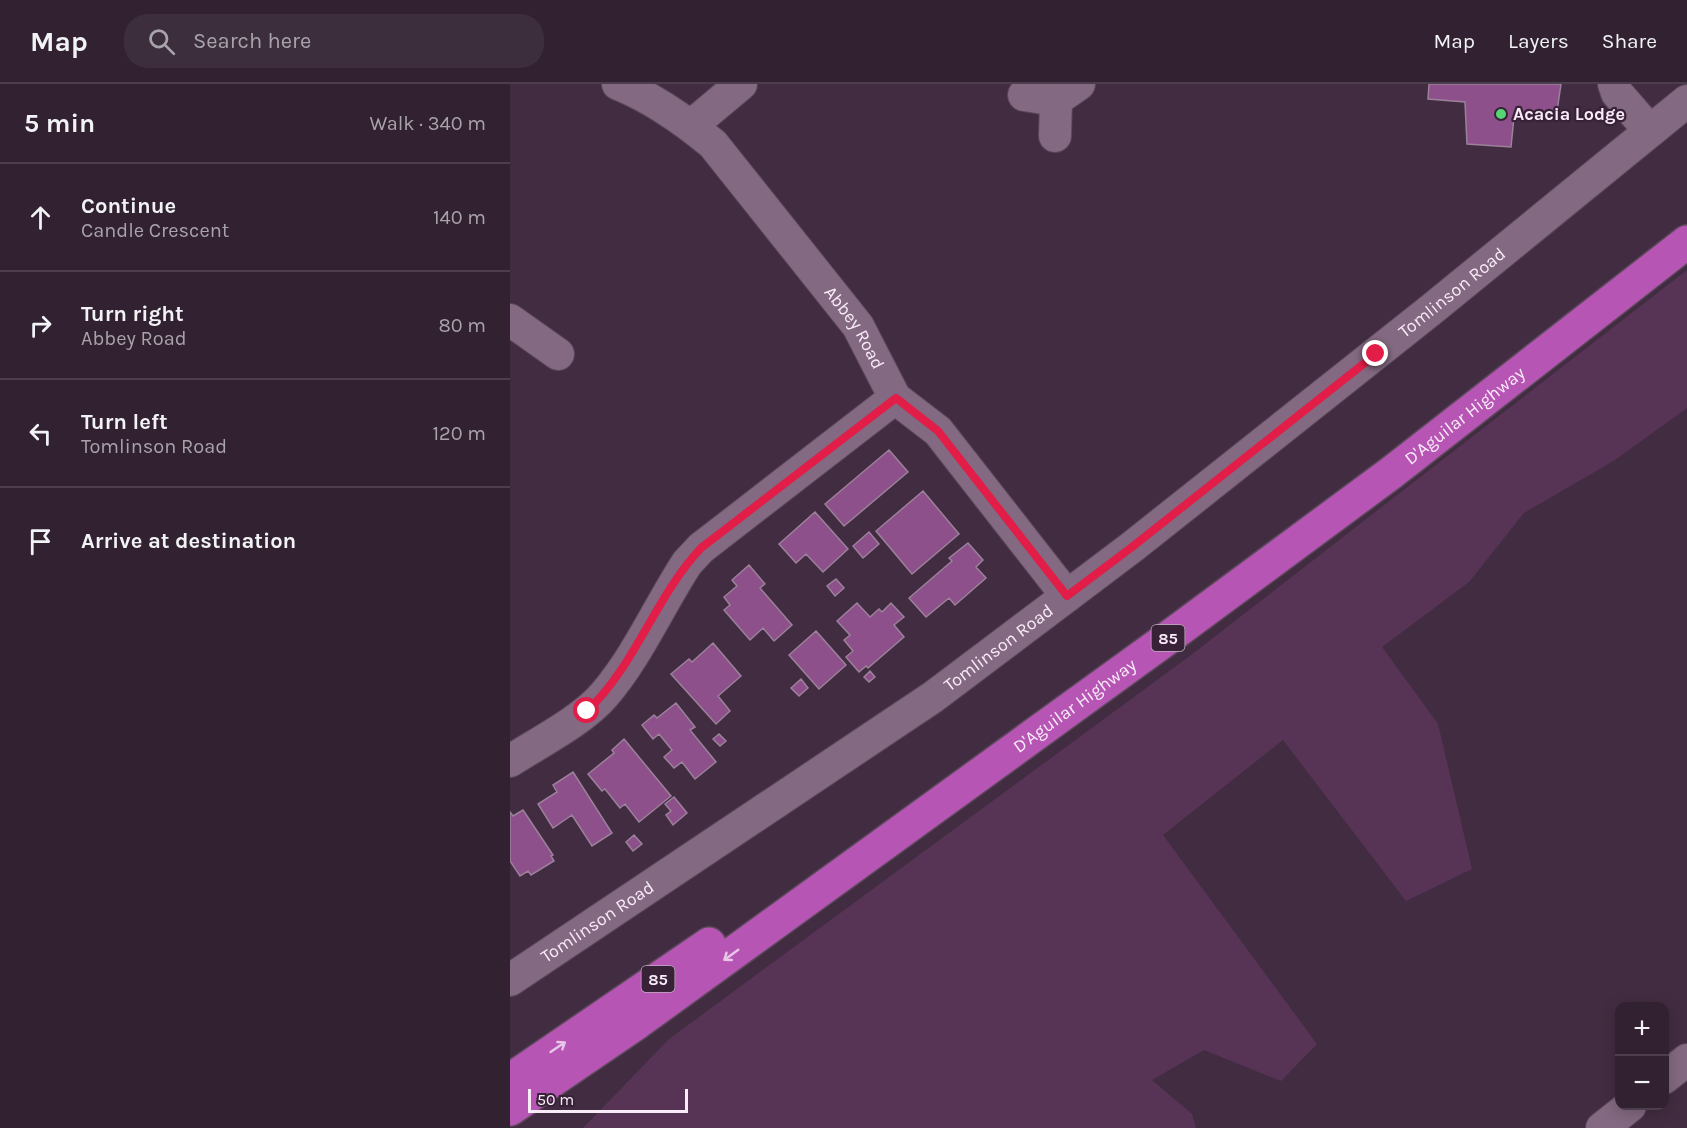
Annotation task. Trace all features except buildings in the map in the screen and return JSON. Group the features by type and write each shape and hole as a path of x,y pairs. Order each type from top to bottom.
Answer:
{"highway":[{"name":"D'Aguilar Highway","path":"510,1080 805,878 1246,560 1687,221"},
{"name":"D'Aguilar Highway","path":"510,1109 638,1022 1165,640 1363,494 1687,242"},
{"path":"522,1128 625,1047 638,1022"}],"street":[{"name":"Abbey Road","path":"618,84 634,90 691,126 713,144 858,326 896,398 938,431 1067,596"},
{"path":"691,126 741,84"},
{"path":"1614,84 1617,93 1650,131"},
{"path":"1024,95 1067,92 1054,135"},
{"name":"Tomlinson Road","path":"510,980 933,697 1132,547 1432,309 1687,101"},
{"path":"510,320 558,354"},
{"path":"510,761 587,711 603,696 621,673 681,572 701,548 896,398"},
{"path":"1669,1075 1687,1060"},
{"path":"1602,1128 1625,1110"}],"shaded area":[{"path":"1687,270 1687,408 1615,460 1524,513 1469,582 1382,647 1438,724 1472,869 1406,901 1283,740 1163,835 1317,1044 1281,1081 1204,1050 1152,1080 1192,1114 1196,1128 583,1128 669,1039 1191,655"}],"place":[{"name":"Acacia Lodge","path":"1501,114"}],"route":[{"path":"587,711 603,696 621,673 675,581 701,548 896,398 938,431 1067,596 1376,354"}]}
